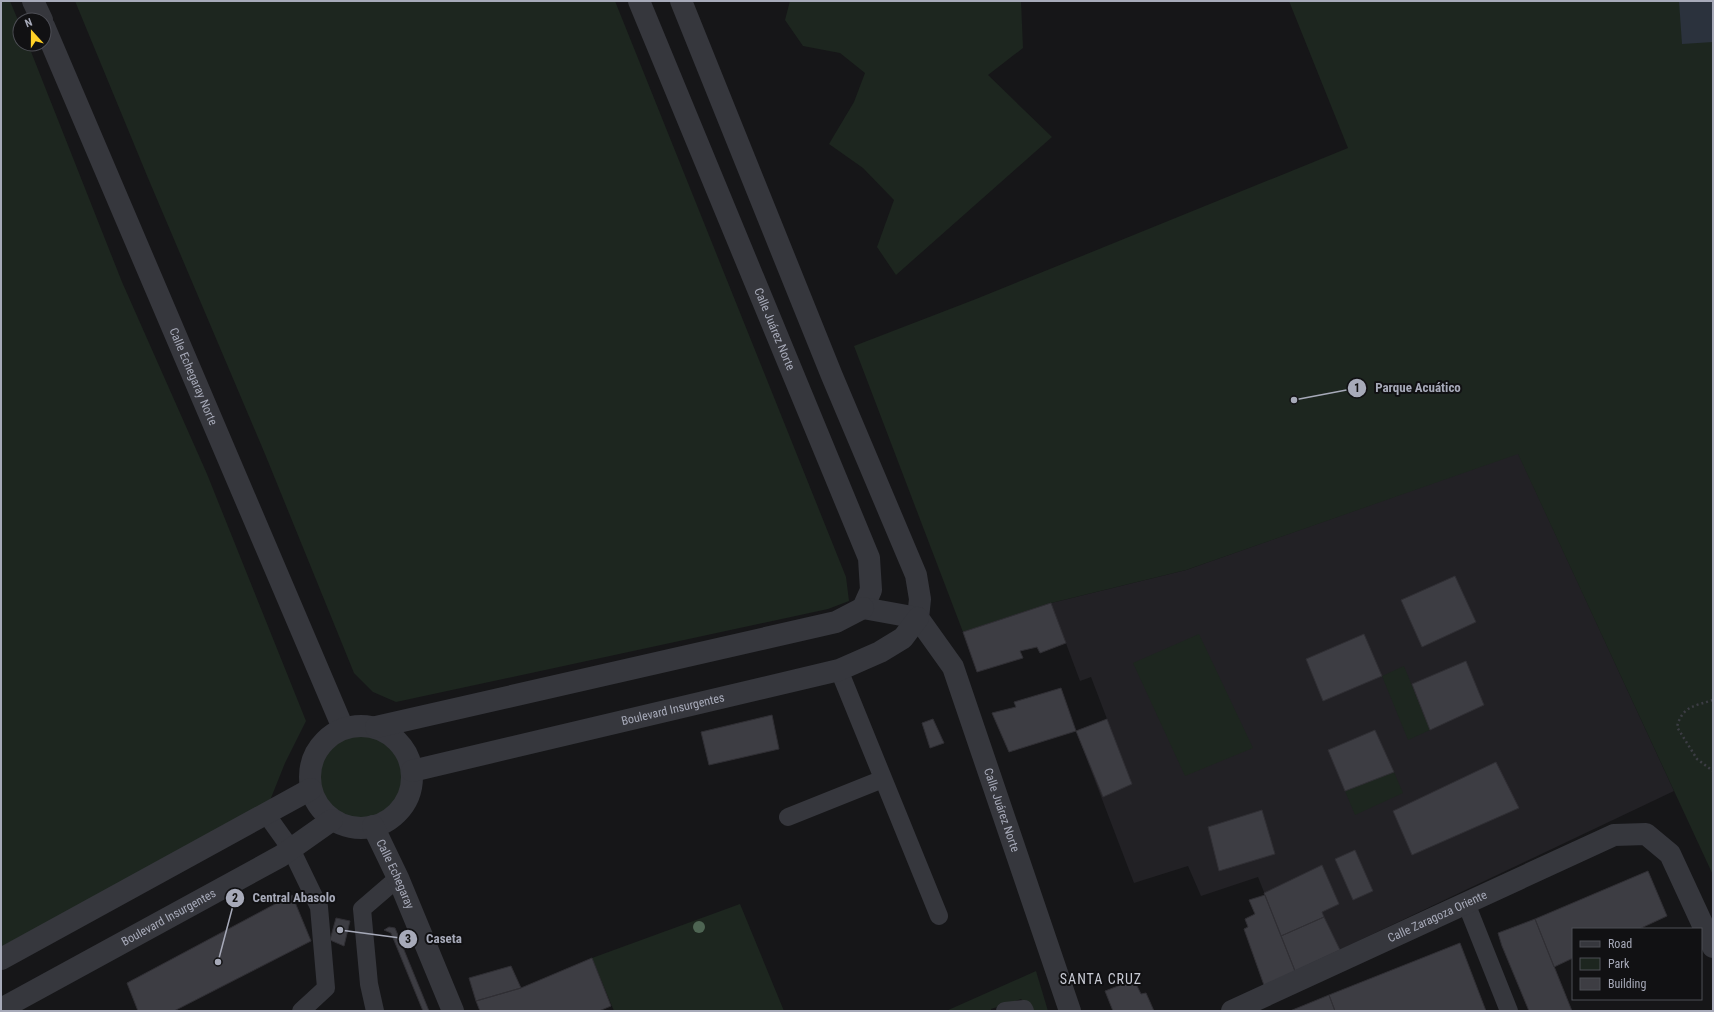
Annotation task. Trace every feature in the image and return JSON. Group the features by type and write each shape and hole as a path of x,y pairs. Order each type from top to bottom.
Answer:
{"street":[{"path":"33,1 38,12"},
{"name":"Calle Juárez Norte","path":"639,1 869,558 871,590 863,608"},
{"path":"376,727 401,744 412,771 409,795 395,815 373,826 352,827 332,820 319,807 311,789 311,765 322,743 343,728 359,725 376,727 836,622 863,608 918,618 920,599 916,575 832,376 681,1"},
{"name":"Calle Echegaray Norte","path":"52,45 343,728"},
{"name":"Calle Juárez Norte","path":"918,618 953,667 1070,1011"},
{"name":"Boulevard Insurgentes","path":"412,771 839,670 880,652 903,638 918,618"},
{"path":"1,959 311,789"},
{"name":"Boulevard Insurgentes","path":"1,1009 281,856 332,820"},
{"name":"Calle Echegaray","path":"373,826 398,878 453,1011"},
{"name":"Calle Zaragoza Oriente","path":"1232,1011 1614,835 1646,834 1670,854 1713,947"}],"lane":[{"path":"839,670 939,916"},
{"path":"788,817 883,779"},
{"path":"266,814 290,849 319,907 326,988 301,1011"},
{"path":"375,1011 368,984 362,909 398,878"},
{"path":"1466,903 1509,1011"},
{"path":"1005,1011 1024,1009 1025,1011"}],"path":[{"path":"1713,700 1687,709 1680,717 1677,727 1697,759 1713,771"}],"shaded area":[{"path":"1679,1 1713,1 1713,42 1682,44"},
{"path":"1518,453 1674,791 1295,971 1258,877 1201,896 1188,866 1134,883 1076,731 1107,719 1091,677 1080,681 1051,603 1186,570"}],"green space":[{"path":"1,1 10,1 15,12 12,12 12,52 31,52 122,282 207,474 306,721 285,763 269,803 1,947"},
{"path":"75,1 615,1 846,577 849,601 828,609 396,702 373,692 354,673 265,454"},
{"path":"790,1 1021,1 1023,48 988,75 1052,137 896,275 877,247 894,200 863,168 829,144 854,102 865,73 840,53 803,46 785,20"},
{"path":"1289,1 1713,1 1713,875 1518,454 1186,570 1051,603 963,632 854,346 976,299 1348,148"},
{"path":"1199,634 1253,748 1185,776 1133,663"},
{"path":"1404,666 1430,730 1408,740 1382,676"},
{"path":"362,735 378,738 392,747 401,761 404,777 401,793 392,807 378,816 362,819 346,816 332,807 323,793 320,777 323,761 332,747 346,738"},
{"path":"1394,772 1403,793 1355,815 1345,791"},
{"path":"740,904 784,1011 614,1011 592,958"},
{"path":"1036,971 1048,1011 1034,1011 1021,999 991,1009 991,1011 946,1011"}],"building":[{"path":"1455,576 1476,622 1422,647 1401,600"},
{"path":"1051,603 1066,643 1040,653 1037,647 1020,651 1023,658 977,672 963,632"},
{"path":"1364,634 1382,676 1323,701 1306,659"},
{"path":"1466,661 1484,705 1430,730 1412,684"},
{"path":"1061,688 1076,731 1009,752 992,713 1016,707 1014,702"},
{"path":"772,715 779,749 709,765 701,732"},
{"path":"933,719 944,743 930,748 922,723"},
{"path":"1107,719 1132,784 1103,797 1076,731"},
{"path":"1375,730 1394,772 1345,791 1328,750"},
{"path":"1496,762 1519,808 1412,855 1393,811"},
{"path":"1262,810 1275,854 1219,871 1208,827"},
{"path":"1355,850 1373,891 1353,900 1335,859"},
{"path":"1322,865 1339,904 1322,912 1324,917 1281,936 1264,893"},
{"path":"1648,871 1667,916 1641,928 1572,928 1572,958 1554,967 1535,919"},
{"path":"292,895 311,941 174,1011 138,1011 127,983"},
{"path":"1265,895 1295,971 1265,988 1244,929 1248,927 1245,919 1255,914 1249,900"},
{"path":"1324,917 1340,950 1295,971 1281,936"},
{"path":"336,918 350,921 344,946 330,940"},
{"path":"1535,919 1572,1011 1529,1011 1502,946 1498,933"},
{"path":"389,927 395,928 429,1011 423,1011 391,933 384,930"},
{"path":"1460,943 1486,1011 1335,1011 1329,995"},
{"path":"592,958 611,1006 599,1011 480,1011 476,1001 521,988"},
{"path":"511,966 521,988 476,1001 469,978"},
{"path":"1134,980 1141,994 1146,993 1154,1011 1113,1011 1105,991"},
{"path":"1329,995 1335,1011 1290,1011"}],"place":[{"name":"Parque Acuático","path":"1294,400"},
{"name":"Caseta","path":"340,930"},
{"name":"Central Abasolo","path":"218,962"}],"district":[{"name":"SANTA CRUZ","path":"1101,979"}]}
